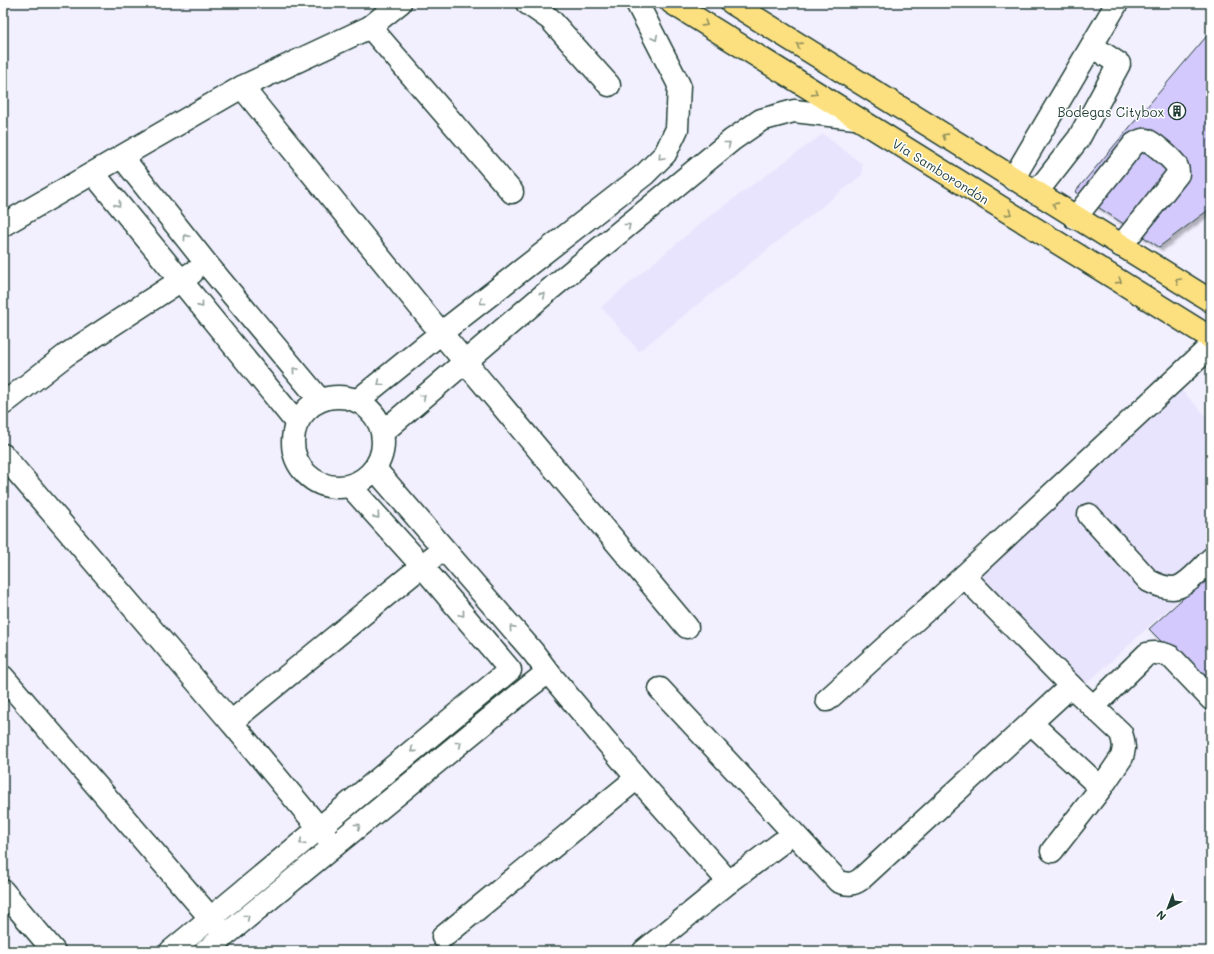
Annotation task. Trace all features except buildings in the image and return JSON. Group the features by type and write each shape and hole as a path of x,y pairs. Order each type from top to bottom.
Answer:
{"main road":[{"name":"Vía Samborondón","path":"672,3 1211,338"},
{"path":"732,3 1211,302"}],"street":[{"path":"3,224 94,174 122,156 242,87 370,27 400,3"},
{"path":"527,3 550,18 609,85"},
{"path":"357,401 441,333 645,174 665,154 678,129 679,85 637,3"},
{"path":"1013,179 1117,3"},
{"path":"370,27 512,192"},
{"path":"1036,193 1079,138 1119,64 1092,46"},
{"path":"242,87 441,333 687,627"},
{"path":"383,432 465,361 664,196 732,140 761,120 794,111 855,118"},
{"path":"1075,218 1134,144 1146,140 1152,143 1176,164 1178,174 1120,246"},
{"path":"122,156 206,263 320,400"},
{"path":"94,174 296,422"},
{"path":"645,174 664,196"},
{"path":"592,216 611,240"},
{"path":"3,404 66,355 181,281 206,263"},
{"path":"505,284 525,311"},
{"path":"827,700 964,576 1211,346"},
{"path":"336,397 357,401 370,411 383,432 383,450 375,469 363,480 351,487 328,487 310,479 297,464 292,445 296,422 305,410 320,400 336,397"},
{"path":"3,455 231,722 334,846"},
{"path":"375,469 533,652 637,778 730,882"},
{"path":"351,487 422,566 526,689"},
{"path":"1089,515 1149,581 1161,587 1175,588 1189,580 1211,559"},
{"path":"231,722 443,548"},
{"path":"964,576 1071,686 1121,733 1124,748 1122,757 1101,788 1052,851"},
{"path":"170,951 533,652"},
{"path":"1093,707 1147,654 1153,652 1166,654 1171,657 1211,699"},
{"path":"206,951 548,672"},
{"path":"3,677 225,935"},
{"path":"660,689 838,881 843,884 849,884 856,883 861,879 1071,686"},
{"path":"1031,724 1101,788"},
{"path":"443,937 637,778"},
{"path":"644,951 781,843"},
{"path":"3,891 54,951"}],"shaded area":[{"path":"823,134 862,164 862,175 639,351 601,307 707,218"},
{"path":"1180,389 1211,421 1211,570 1085,685 975,577"}],"place":[{"name":"Bodegas Citybox","path":"1177,111"}]}
